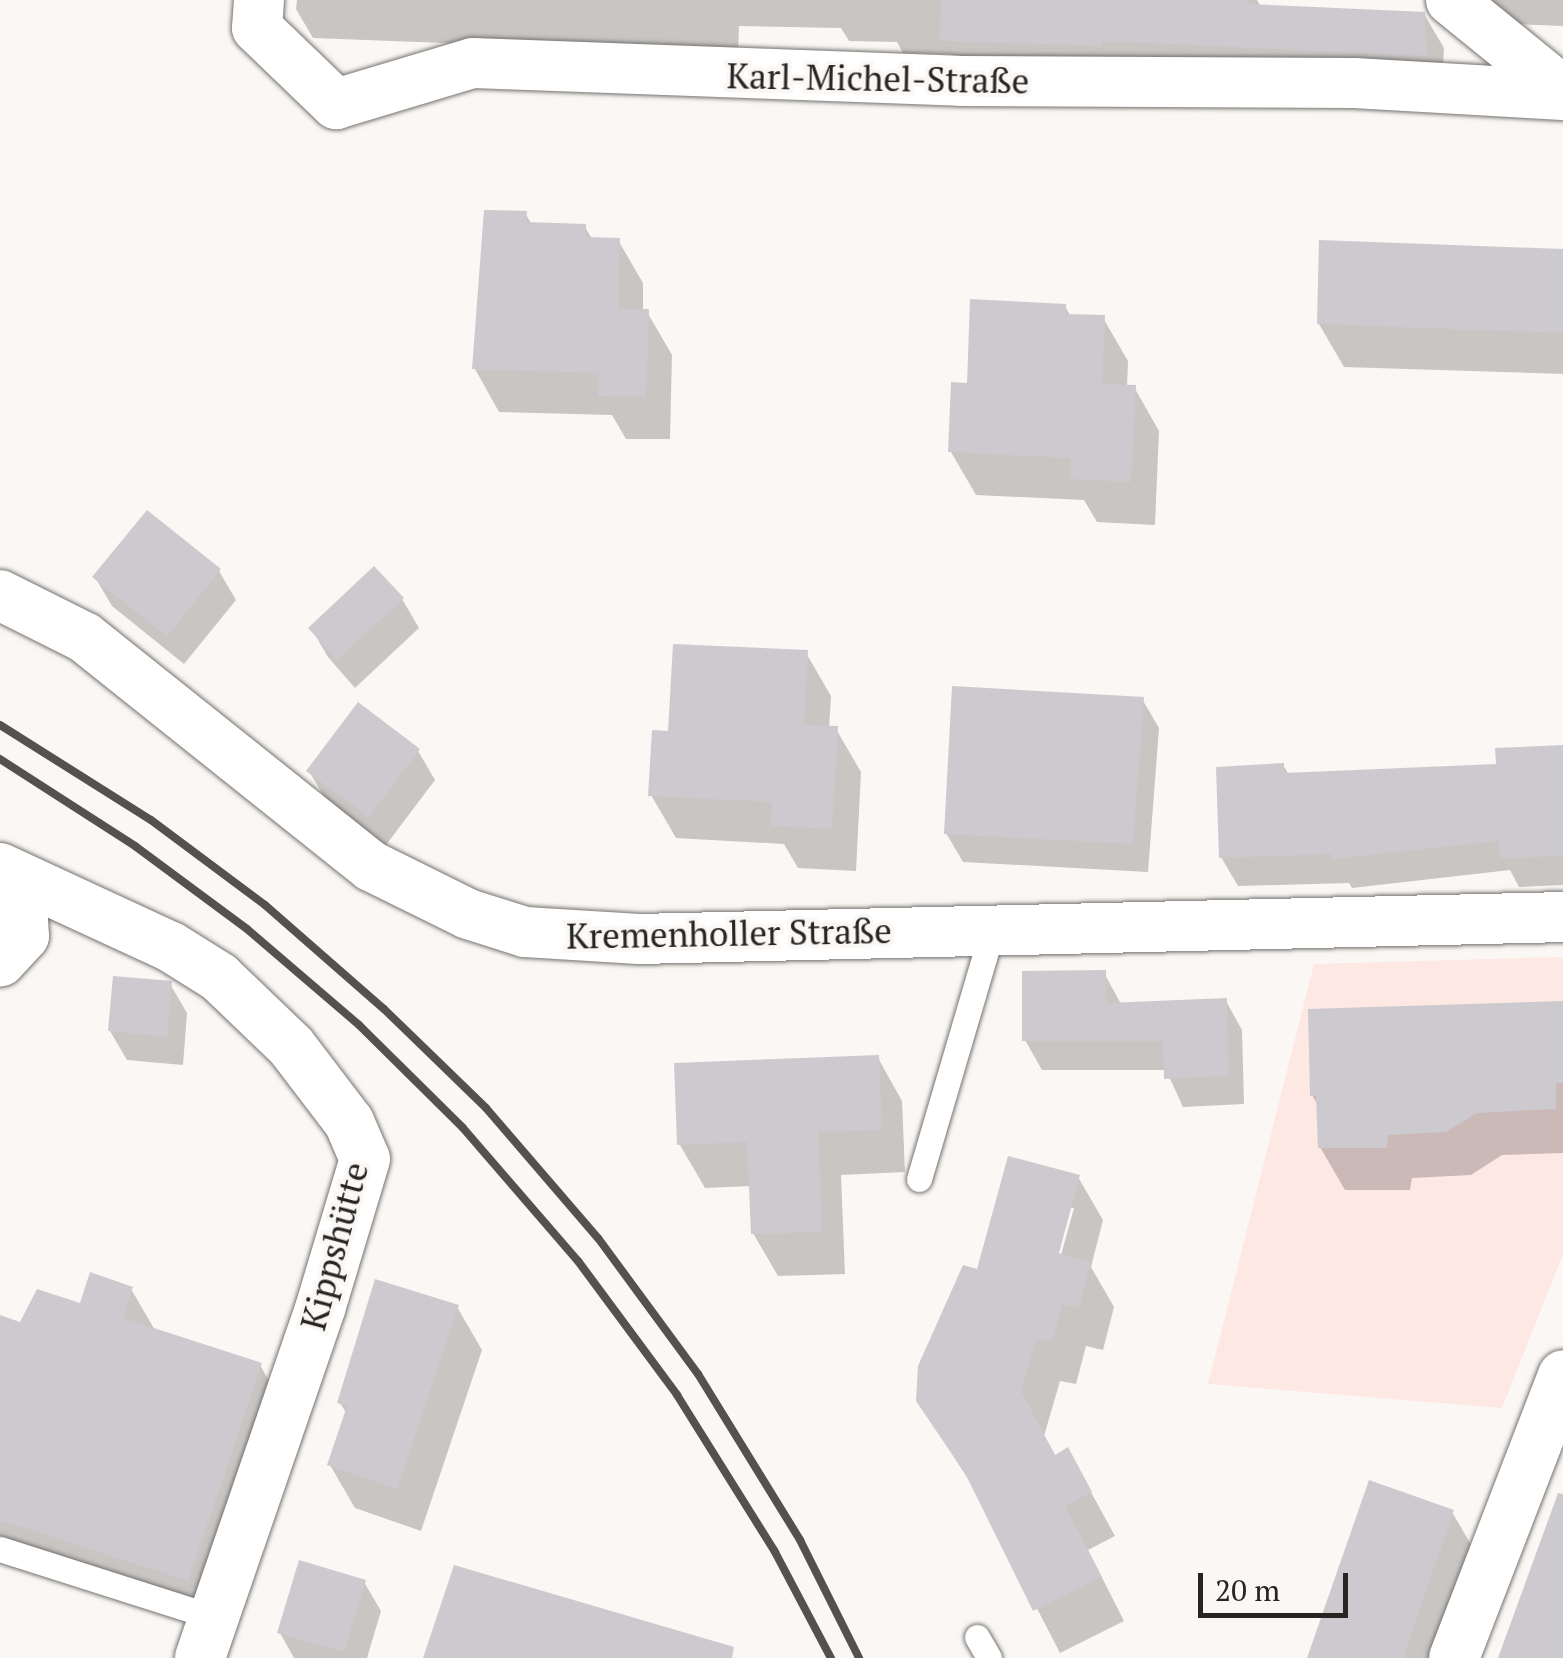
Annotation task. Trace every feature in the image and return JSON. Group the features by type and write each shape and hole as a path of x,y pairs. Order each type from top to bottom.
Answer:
{"street":[{"name":"Karl-Michel-Straße","path":"259,0 256,28 336,104 473,63 962,81 1354,83 1563,93"},
{"name":"Karl-Michel-Straße","path":"1452,0 1563,93"},
{"name":"Kremenholler Straße","path":"0,594 84,637 371,866 468,914 525,932 567,937 1563,917"},
{"path":"0,870 22,900 24,936 0,962"},
{"name":"Kippshütte","path":"0,870 171,947 219,977 291,1046 350,1122 364,1158 320,1309 206,1638"},
{"path":"1454,1658 1563,1375"}],"lane":[{"path":"919,1179 992,930"},
{"name":"Kippshütte","path":"0,1549 206,1638"}],"shaded area":[{"path":"1563,957 1563,1254 1502,1408 1208,1384 1314,964"}],"building":[{"path":"941,0 1249,0 1248,4 1425,12 1427,56 1102,41 1102,46 940,41"},
{"path":"484,210 527,211 526,222 586,224 586,237 620,238 618,309 649,309 646,397 598,396 599,373 472,369"},
{"path":"1319,240 1563,249 1563,333 1317,324"},
{"path":"970,299 1066,304 1066,314 1105,315 1102,384 1136,385 1131,482 1070,479 1071,458 948,452 951,382 967,383"},
{"path":"147,510 221,569 167,636 92,577"},
{"path":"374,566 404,598 337,660 308,628"},
{"path":"673,644 808,650 804,725 838,726 832,829 771,826 772,802 648,796 652,730 668,731"},
{"path":"952,686 1144,697 1133,844 944,834"},
{"path":"358,702 420,749 369,817 306,771"},
{"path":"1563,745 1563,856 1500,858 1499,841 1332,859 1332,854 1219,858 1216,767 1284,763 1284,773 1496,764 1495,748"},
{"path":"1106,970 1106,1003 1227,998 1228,1076 1164,1079 1163,1041 1022,1041 1022,971"},
{"path":"113,976 172,981 167,1037 108,1031"},
{"path":"1563,1001 1563,1083 1556,1083 1556,1109 1477,1113 1446,1132 1388,1135 1387,1148 1318,1148 1316,1096 1310,1096 1308,1009"},
{"path":"879,1055 882,1130 818,1132 822,1232 751,1234 747,1142 677,1145 674,1063"},
{"path":"1008,1156 1080,1175 1059,1253 1091,1262 1079,1308 1062,1304 1052,1342 1036,1339 1021,1391 1055,1455 1068,1447 1092,1492 1065,1506 1102,1577 1033,1611 966,1475 916,1401 918,1366 963,1265 977,1269"},
{"path":"90,1272 133,1287 123,1318 262,1363 188,1581 0,1520 0,1315 20,1322 37,1289 80,1303"},
{"path":"375,1279 459,1305 397,1489 327,1465 347,1406 337,1403"},
{"path":"1369,1480 1454,1510 1403,1658 1307,1658"},
{"path":"1558,1493 1563,1494 1563,1658 1498,1658"},
{"path":"299,1560 366,1580 344,1652 277,1633"},
{"path":"454,1565 734,1647 732,1658 423,1658"}],"railway":[{"path":"0,725 151,820 265,905 384,1009 486,1108 598,1238 698,1374 800,1540 859,1658"},
{"path":"0,759 135,846 247,929 359,1025 463,1128 578,1261 677,1395 775,1552 831,1658"}]}
